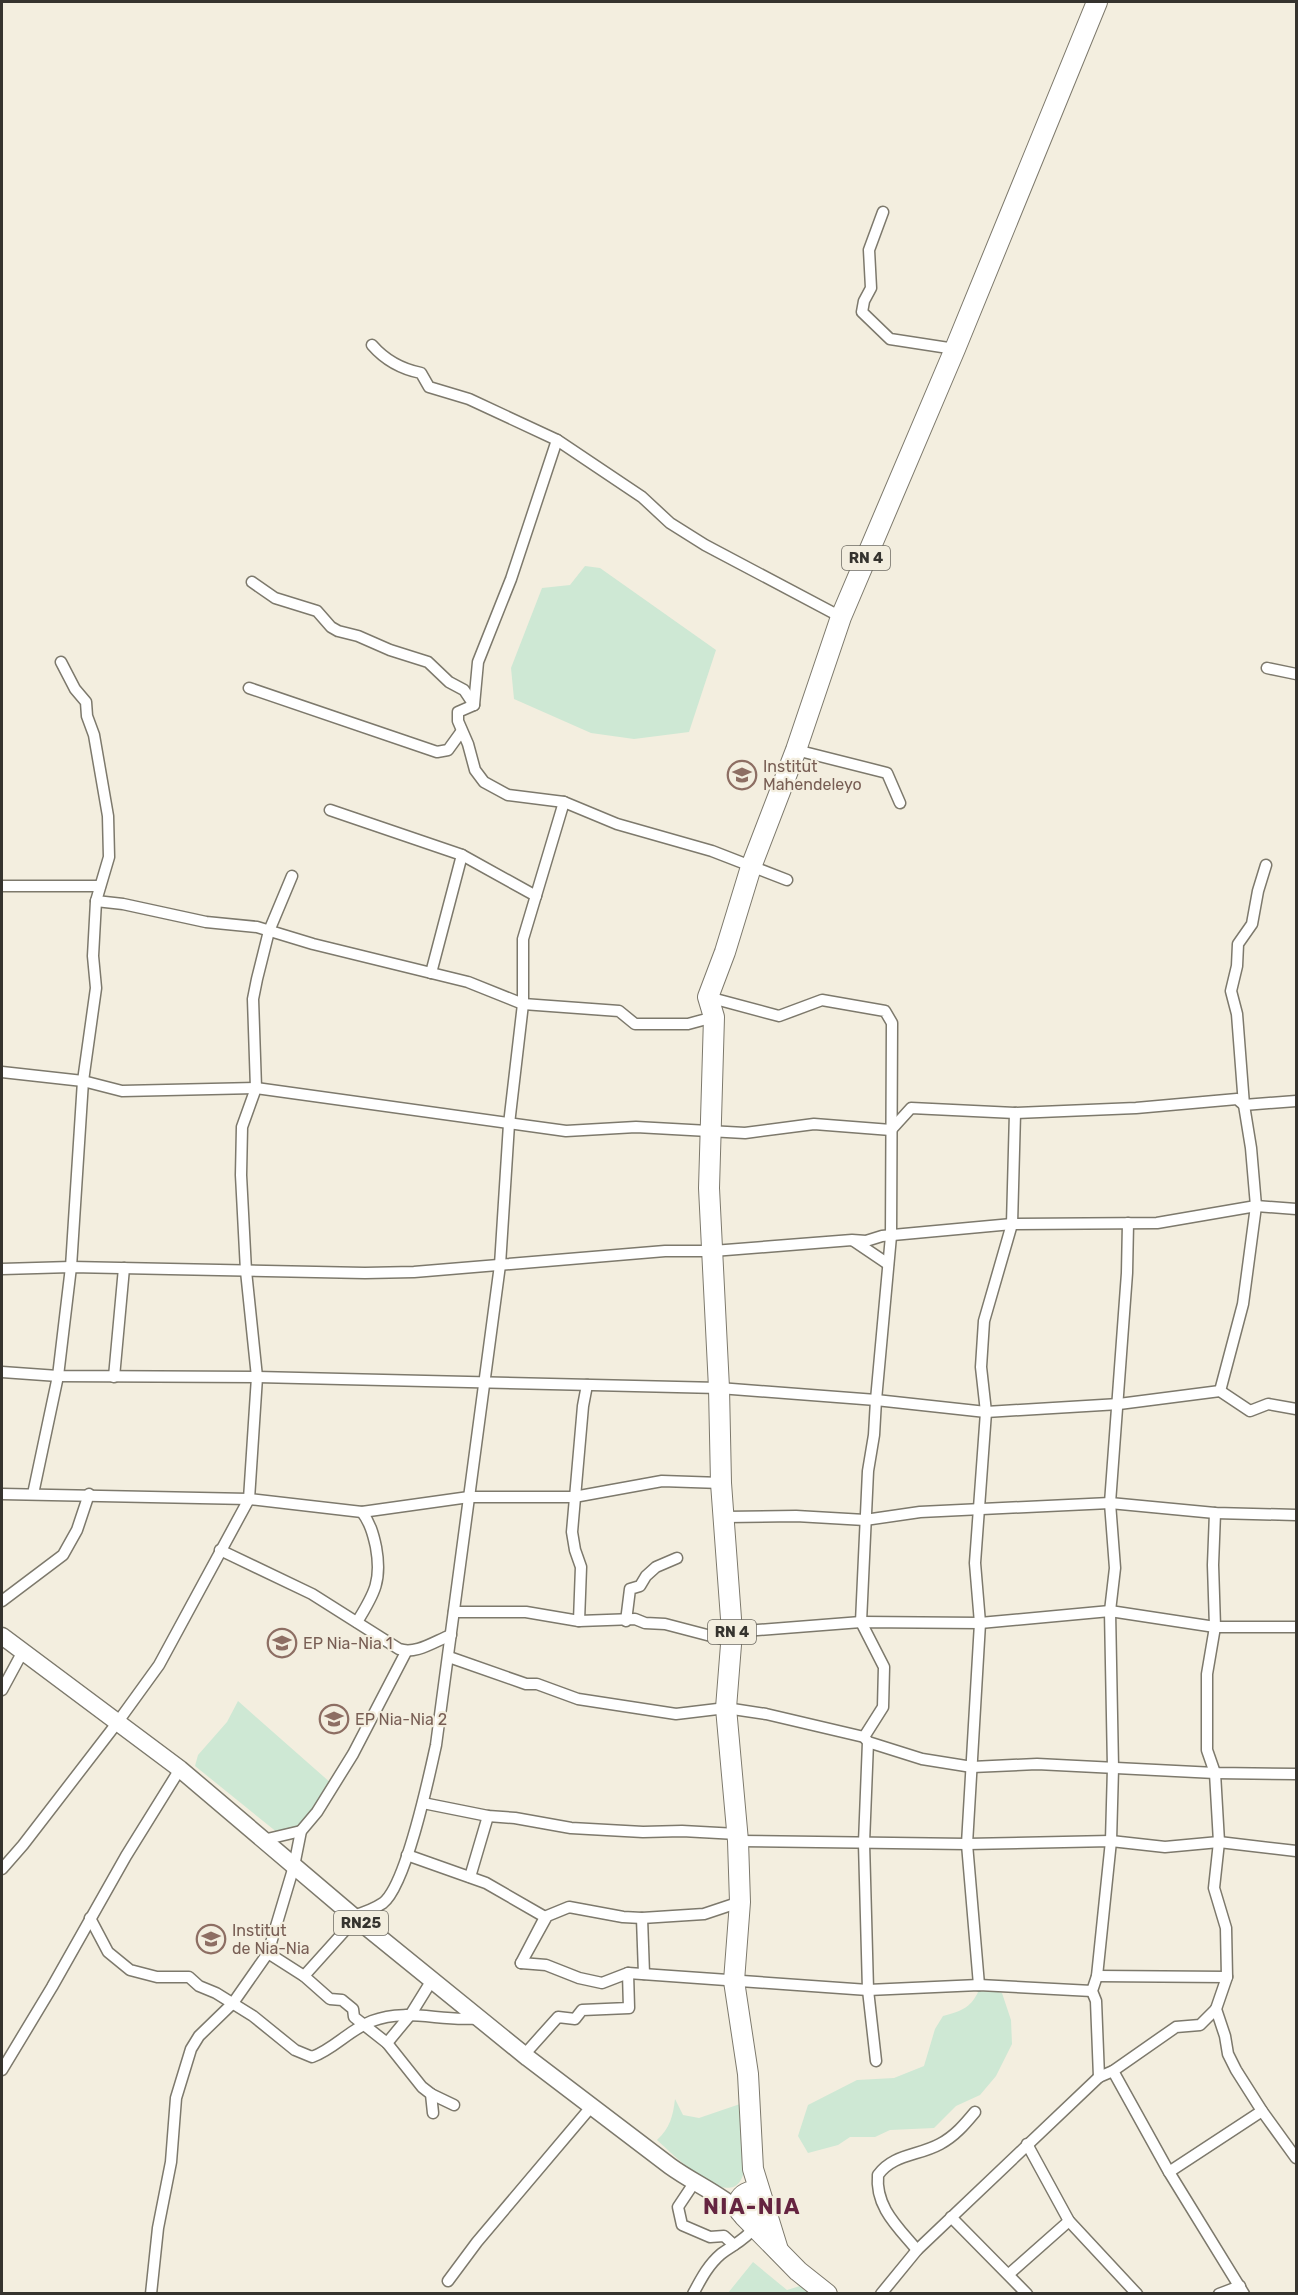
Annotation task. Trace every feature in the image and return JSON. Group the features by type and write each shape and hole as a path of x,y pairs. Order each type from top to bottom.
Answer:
{"highway":[{"name":"RN 4","path":"747,2205 753,2169 748,2074 734,1981 740,1902 726,1708 731,1637 721,1483 710,1188 714,1017 708,997 725,952 751,867 796,750 841,617 955,349 1097,2"},
{"path":"747,2205 778,2250 798,2271 827,2294"}],"main road":[{"name":"RN25","path":"2,1636 180,1769 353,1916 591,2107 694,2183 747,2205"}],"street":[{"path":"883,212 869,250 871,288 864,301 862,312 890,339 955,349"},
{"path":"372,345 382,356 397,366 421,374 429,387 469,399 557,440 642,497 670,523 705,545 841,617"},
{"path":"474,705 478,662 511,579 557,440"},
{"path":"252,582 275,598 317,611 338,631 428,662 449,682 464,690 474,705"},
{"path":"33,1494 58,1376 71,1267 83,1081 96,988 93,956 96,901 109,857 110,831 94,735 87,716 87,702 75,689 61,662"},
{"path":"1267,668 1296,674"},
{"path":"249,688 437,752 448,750 461,732"},
{"path":"474,705 458,712 461,732 468,744 475,770 484,782 508,795 564,802 617,824 712,851 787,880"},
{"path":"796,750 887,773 900,803"},
{"path":"304,1976 349,1926 353,1916 383,1903 392,1893 407,1855 423,1803 436,1745 500,1265 509,1124 523,1004 523,939 564,802"},
{"path":"330,810 462,855 536,896"},
{"path":"430,973 462,855"},
{"path":"1220,1390 1243,1304 1256,1206 1251,1148 1244,1105 1238,1023 1231,991 1237,966 1238,944 1252,924 1266,865"},
{"path":"2,1869 117,1723 159,1665 249,1499 257,1377 246,1271 242,1127 256,1088 253,999 269,931 292,876"},
{"path":"2,886 100,886"},
{"path":"96,901 123,904 206,922 257,927 313,944 468,982 523,1004 619,1011 635,1024 688,1024 714,1017"},
{"path":"708,997 779,1016 822,1000 885,1011 892,1023 891,1236 874,1435 868,1472 861,1622 884,1667 883,1707 866,1740 864,1843 868,1990 876,2061"},
{"path":"2,1072 83,1081 122,1091 256,1088 566,1131 636,1127 745,1133 814,1124 891,1130"},
{"path":"891,1130 911,1108 1015,1113 1136,1108 1237,1099 1244,1105 1296,1101"},
{"path":"979,1985 967,1844 980,1623 975,1563 986,1412 981,1367 984,1321 1012,1224 1015,1113"},
{"path":"2,1269 71,1267 375,1273 665,1251 712,1251 852,1240 866,1241 891,1236 1012,1224 1157,1222 1256,1206 1296,1209"},
{"path":"1099,2077 1095,2001 1092,1991 1097,1976 1111,1841 1113,1768 1110,1611 1115,1568 1110,1503 1119,1404 1128,1222"},
{"path":"852,1240 888,1264"},
{"path":"114,1377 124,1268"},
{"path":"2,1371 58,1376 257,1377 719,1388 876,1400 986,1412 1119,1404 1220,1390 1250,1411 1268,1404 1296,1409"},
{"path":"579,1621 581,1567 573,1542 574,1497 587,1385"},
{"path":"2,1494 249,1499 362,1512 469,1497 574,1497 662,1481 721,1483"},
{"path":"2,1601 63,1555 77,1530 89,1494"},
{"path":"725,1517 796,1516 865,1520 920,1512 1110,1503 1215,1513 1296,1515"},
{"path":"357,1622 375,1590 379,1572 370,1522 362,1512"},
{"path":"881,2294 917,2250 1099,2077 1113,2071 1176,2027 1200,2025 1216,2009 1227,1977 1226,1928 1214,1888 1219,1842 1215,1773 1208,1750 1207,1674 1215,1627 1213,1564 1215,1513"},
{"path":"220,1550 312,1594 406,1652 420,1649 451,1635"},
{"path":"626,1621 630,1589 640,1586 646,1576 656,1567 677,1558"},
{"path":"454,1612 526,1612 579,1621 635,1619 645,1623 666,1624 731,1637 861,1622 980,1623 1110,1611 1215,1627 1296,1627"},
{"path":"151,2294 158,2229 171,2162 175,2108 195,2041 232,2003 268,1953 294,1866 301,1831 317,1812 353,1754 406,1652"},
{"path":"2,1690 22,1653"},
{"path":"449,1657 526,1684 537,1684 578,1699 676,1714 726,1708 766,1714 866,1740 922,1759 972,1767 1037,1764 1215,1773 1296,1774"},
{"path":"2,2070 126,1856 180,1769"},
{"path":"423,1803 488,1816 515,1818 571,1828 643,1833 682,1832 737,1838 864,1843 967,1844 1111,1841 1165,1846 1219,1842 1296,1851"},
{"path":"470,1877 488,1816"},
{"path":"263,1840 301,1831"},
{"path":"407,1855 486,1883 544,1917 521,1963"},
{"path":"521,1963 547,1916 569,1907 623,1917 642,1918 704,1914 740,1902"},
{"path":"90,1918 108,1952 130,1970 157,1977 189,1977 200,1986 253,2016 295,2050 312,2058 321,2054 349,2032 372,2021 411,2014 452,2020 479,2018"},
{"path":"642,1918 644,1974"},
{"path":"268,1953 304,1976 330,1999 342,2000 353,2009 354,2017 387,2043 422,2087 430,2094 454,2105"},
{"path":"521,1963 546,1965 579,1978 602,1983 628,1973 868,1990 979,1985 1092,1991"},
{"path":"524,2055 558,2017 575,2019 582,2010 629,2008 628,1973"},
{"path":"1097,1976 1227,1977"},
{"path":"387,2043 411,2014 432,1980"},
{"path":"1216,2009 1228,2054 1262,2111 1296,2158"},
{"path":"1113,2071 1169,2172 1242,2290 1219,2294"},
{"path":"430,2094 433,2112"},
{"path":"448,2281 477,2242 591,2107"},
{"path":"1169,2172 1262,2111"},
{"path":"917,2250 879,2199 878,2175 889,2162 943,2143 960,2130 975,2112"},
{"path":"1027,2144 1069,2221 1137,2294"},
{"path":"694,2183 678,2207 682,2225 710,2236 724,2236 734,2245"},
{"path":"693,2294 706,2270 734,2245 745,2239 747,2205"},
{"path":"951,2217 1027,2294"},
{"path":"1009,2274 1069,2221"}],"green space":[{"path":"585,566 600,568 716,650 689,732 634,739 591,733 514,699 511,668 542,588 570,585"},
{"path":"238,1701 332,1784 300,1829 278,1833 195,1766 198,1755 227,1722"},
{"path":"980,1988 1002,1993 1011,2020 1012,2044 996,2076 980,2095 956,2106 934,2128 890,2130 875,2137 850,2137 838,2145 808,2153 798,2136 808,2105 857,2080 894,2078 924,2066 935,2029 943,2016 970,2004"},
{"path":"675,2099 683,2115 699,2118 740,2104 745,2142 745,2165 740,2181 731,2188 719,2186 705,2179 657,2140 670,2121"},
{"path":"753,2262 787,2290 800,2286 810,2293 728,2293"}],"place":[{"name":"Institut Mahendeleyo","path":"742,775"},
{"name":"EP Nia-Nia 1","path":"282,1643"},
{"name":"EP Nia-Nia 2","path":"334,1719"},
{"name":"Institut de Nia-Nia","path":"211,1939"}],"district":[{"name":"NIA-NIA","path":"752,2206"}]}
